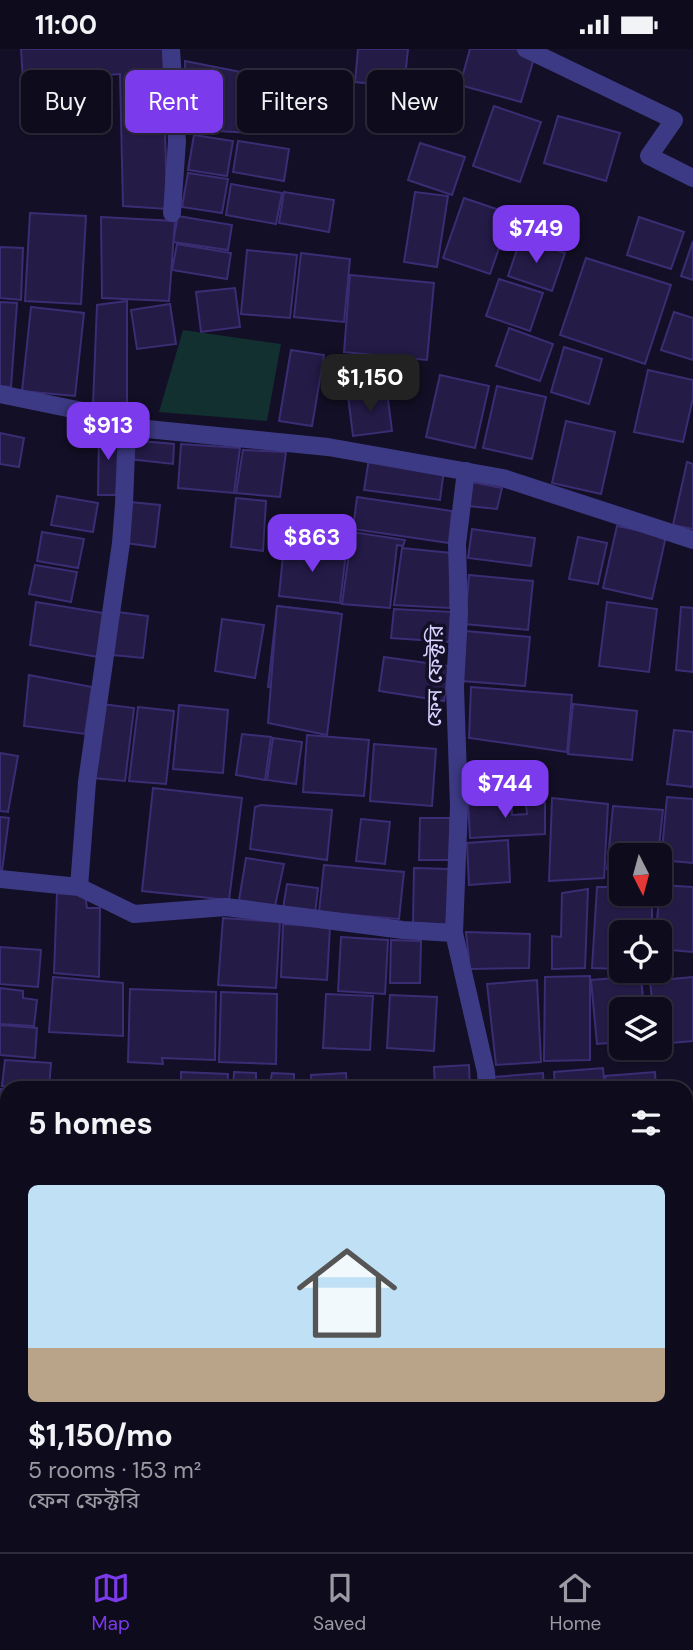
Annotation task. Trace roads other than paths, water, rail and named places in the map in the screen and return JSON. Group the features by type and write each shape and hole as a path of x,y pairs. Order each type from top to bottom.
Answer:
{"street":[{"path":"171,49 177,141 172,213"},
{"path":"526,49 674,120 649,156 693,178"},
{"path":"0,394 87,412 127,427 328,447 503,478 693,540"},
{"path":"79,887 87,782 121,543 127,427"},
{"name":"ফেন ফেক্টরি","path":"466,471 457,544 455,687 459,806 454,933 487,1081"},
{"path":"0,879 79,887 134,914 226,907 403,930 454,933"}]}
